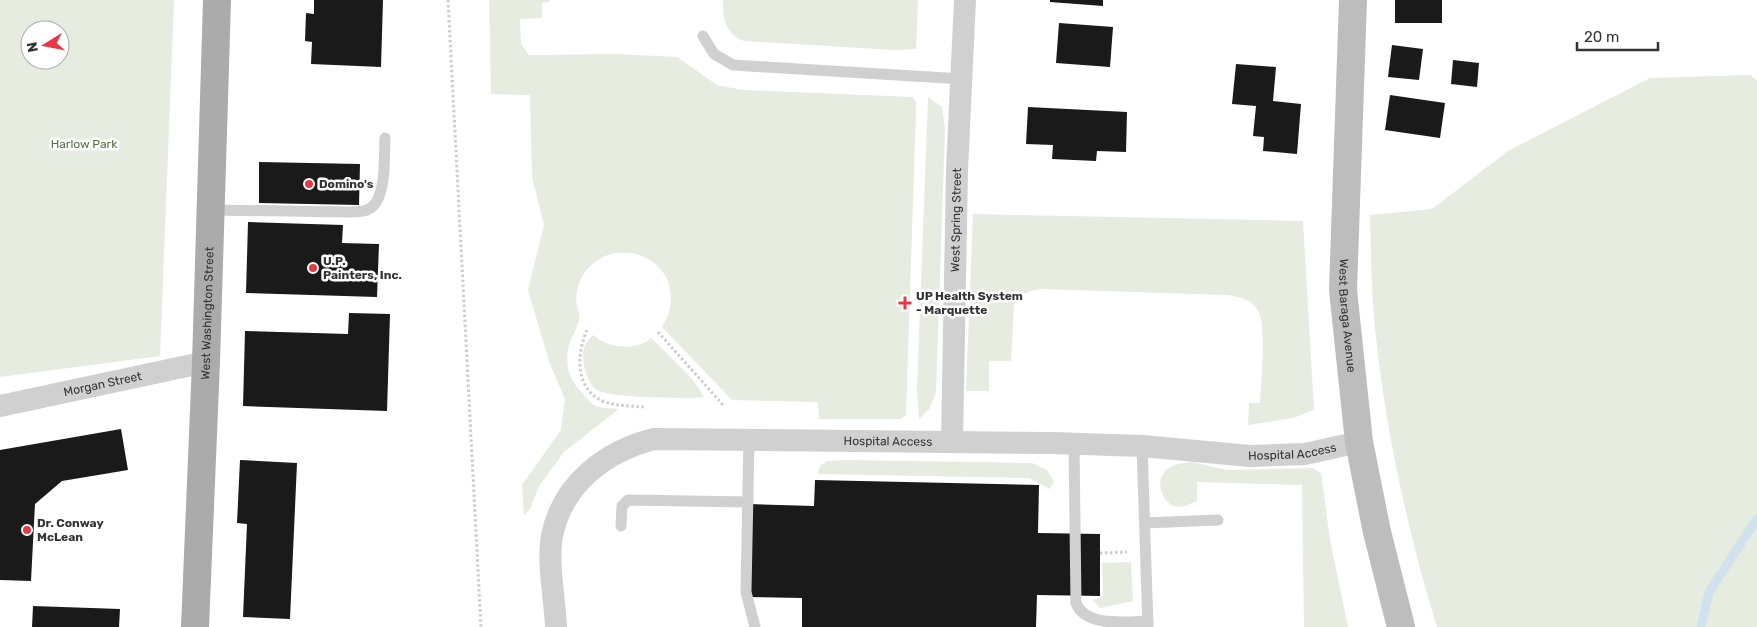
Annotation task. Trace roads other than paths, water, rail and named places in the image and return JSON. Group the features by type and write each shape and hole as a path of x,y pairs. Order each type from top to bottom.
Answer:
{"main road":[{"name":"West Washington Street","path":"195,627 206,362 217,0"}],"street":[{"name":"West Spring Street","path":"952,441 956,170 965,0"},
{"name":"West Baraga Avenue","path":"1353,0 1343,290 1359,442 1377,532 1401,627"},
{"name":"Morgan Street","path":"0,406 206,362"},
{"name":"Hospital Access","path":"556,627 552,537 558,516 569,495 581,480 616,452 654,439 750,438 1074,444 1142,446 1250,456 1305,454 1359,442"}],"lane":[{"path":"703,36 714,54 733,65 962,79"},
{"path":"211,210 350,212 370,209 376,203 382,184 384,138"},
{"path":"750,438 746,592 754,627"},
{"path":"1074,444 1076,603 1079,613 1089,620 1101,622 1148,624 1142,446"},
{"path":"621,526 622,506 628,500 748,502"},
{"path":"1145,523 1218,520"}],"waterway":[{"path":"1701,627 1709,592 1757,519"}],"place":[{"name":"Domino's","path":"309,184"},
{"name":"U.P. Painters, Inc.","path":"313,268"},
{"name":"UP Health System - Marquette","path":"905,303"},
{"name":"Dr. Conway McLean","path":"27,530"}],"park label":[{"name":"Harlow Park","path":"84,144"}]}
